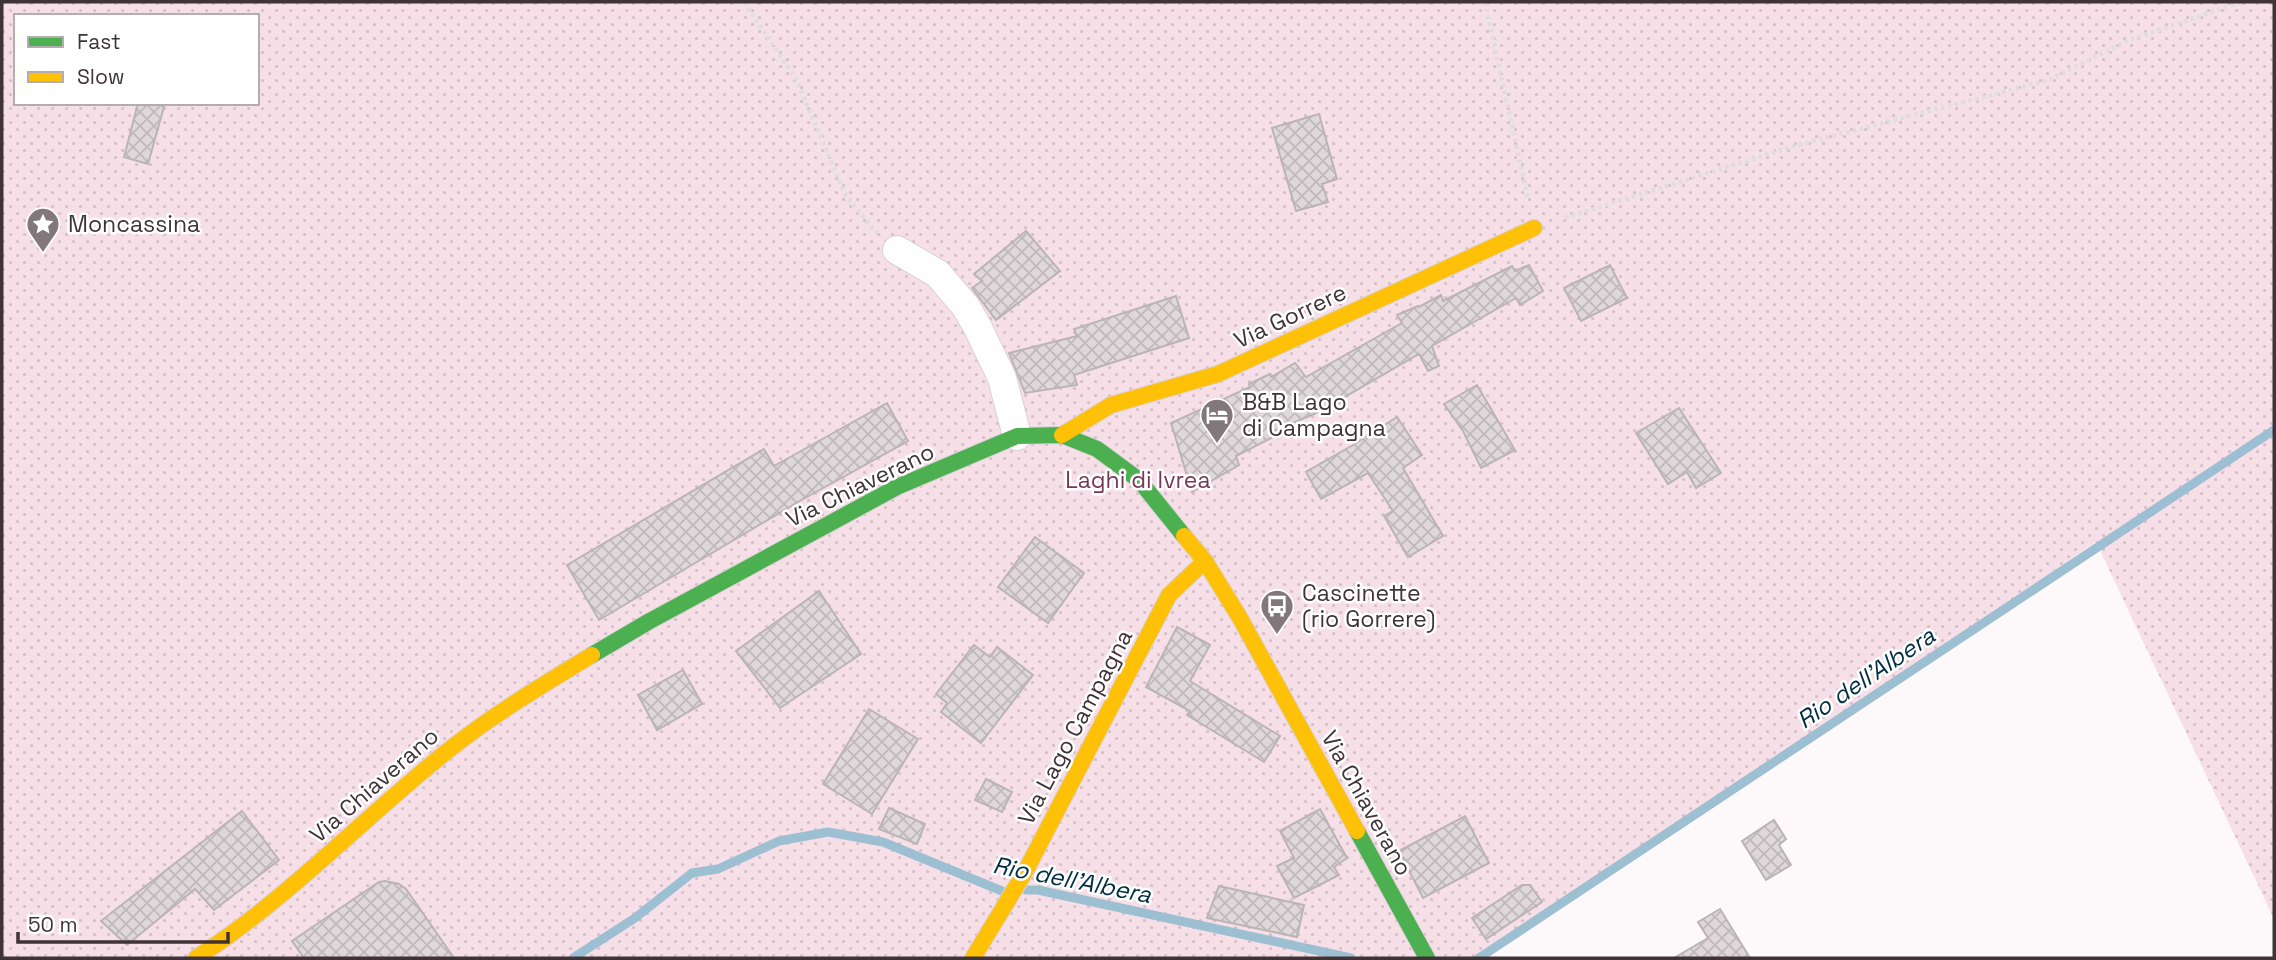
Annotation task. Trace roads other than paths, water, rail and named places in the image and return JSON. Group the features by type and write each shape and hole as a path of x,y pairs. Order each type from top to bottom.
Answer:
{"street":[{"name":"Via Gorrere","path":"1062,435 1111,405 1218,374 1534,228"},
{"path":"897,250 938,274 966,307 1002,378 1017,436"},
{"name":"Via Chiaverano","path":"196,958 231,949 285,891 451,748 537,690 648,622 897,487 1017,436 1062,435 1097,449 1139,480 1205,561 1240,618 1427,958"},
{"name":"Via Lago Campagna","path":"973,958 1025,872 1169,595 1205,561"}],"waterway":[{"name":"Rio dell'Albera","path":"1479,958 2274,430"},
{"name":"Rio dell'Albera","path":"573,958 635,918 692,873 718,869 779,841 828,832 883,842 1002,891"},
{"name":"Rio dell'Albera","path":"1026,890 1038,890 1351,958"}],"place":[{"name":"Moncassina","path":"43,254"},
{"name":"B&B Lago di Campagna","path":"1217,445"},
{"name":"Cascinette (rio Gorrere)","path":"1277,636"}],"park label":[{"name":"Laghi di Ivrea","path":"1138,480"}]}
